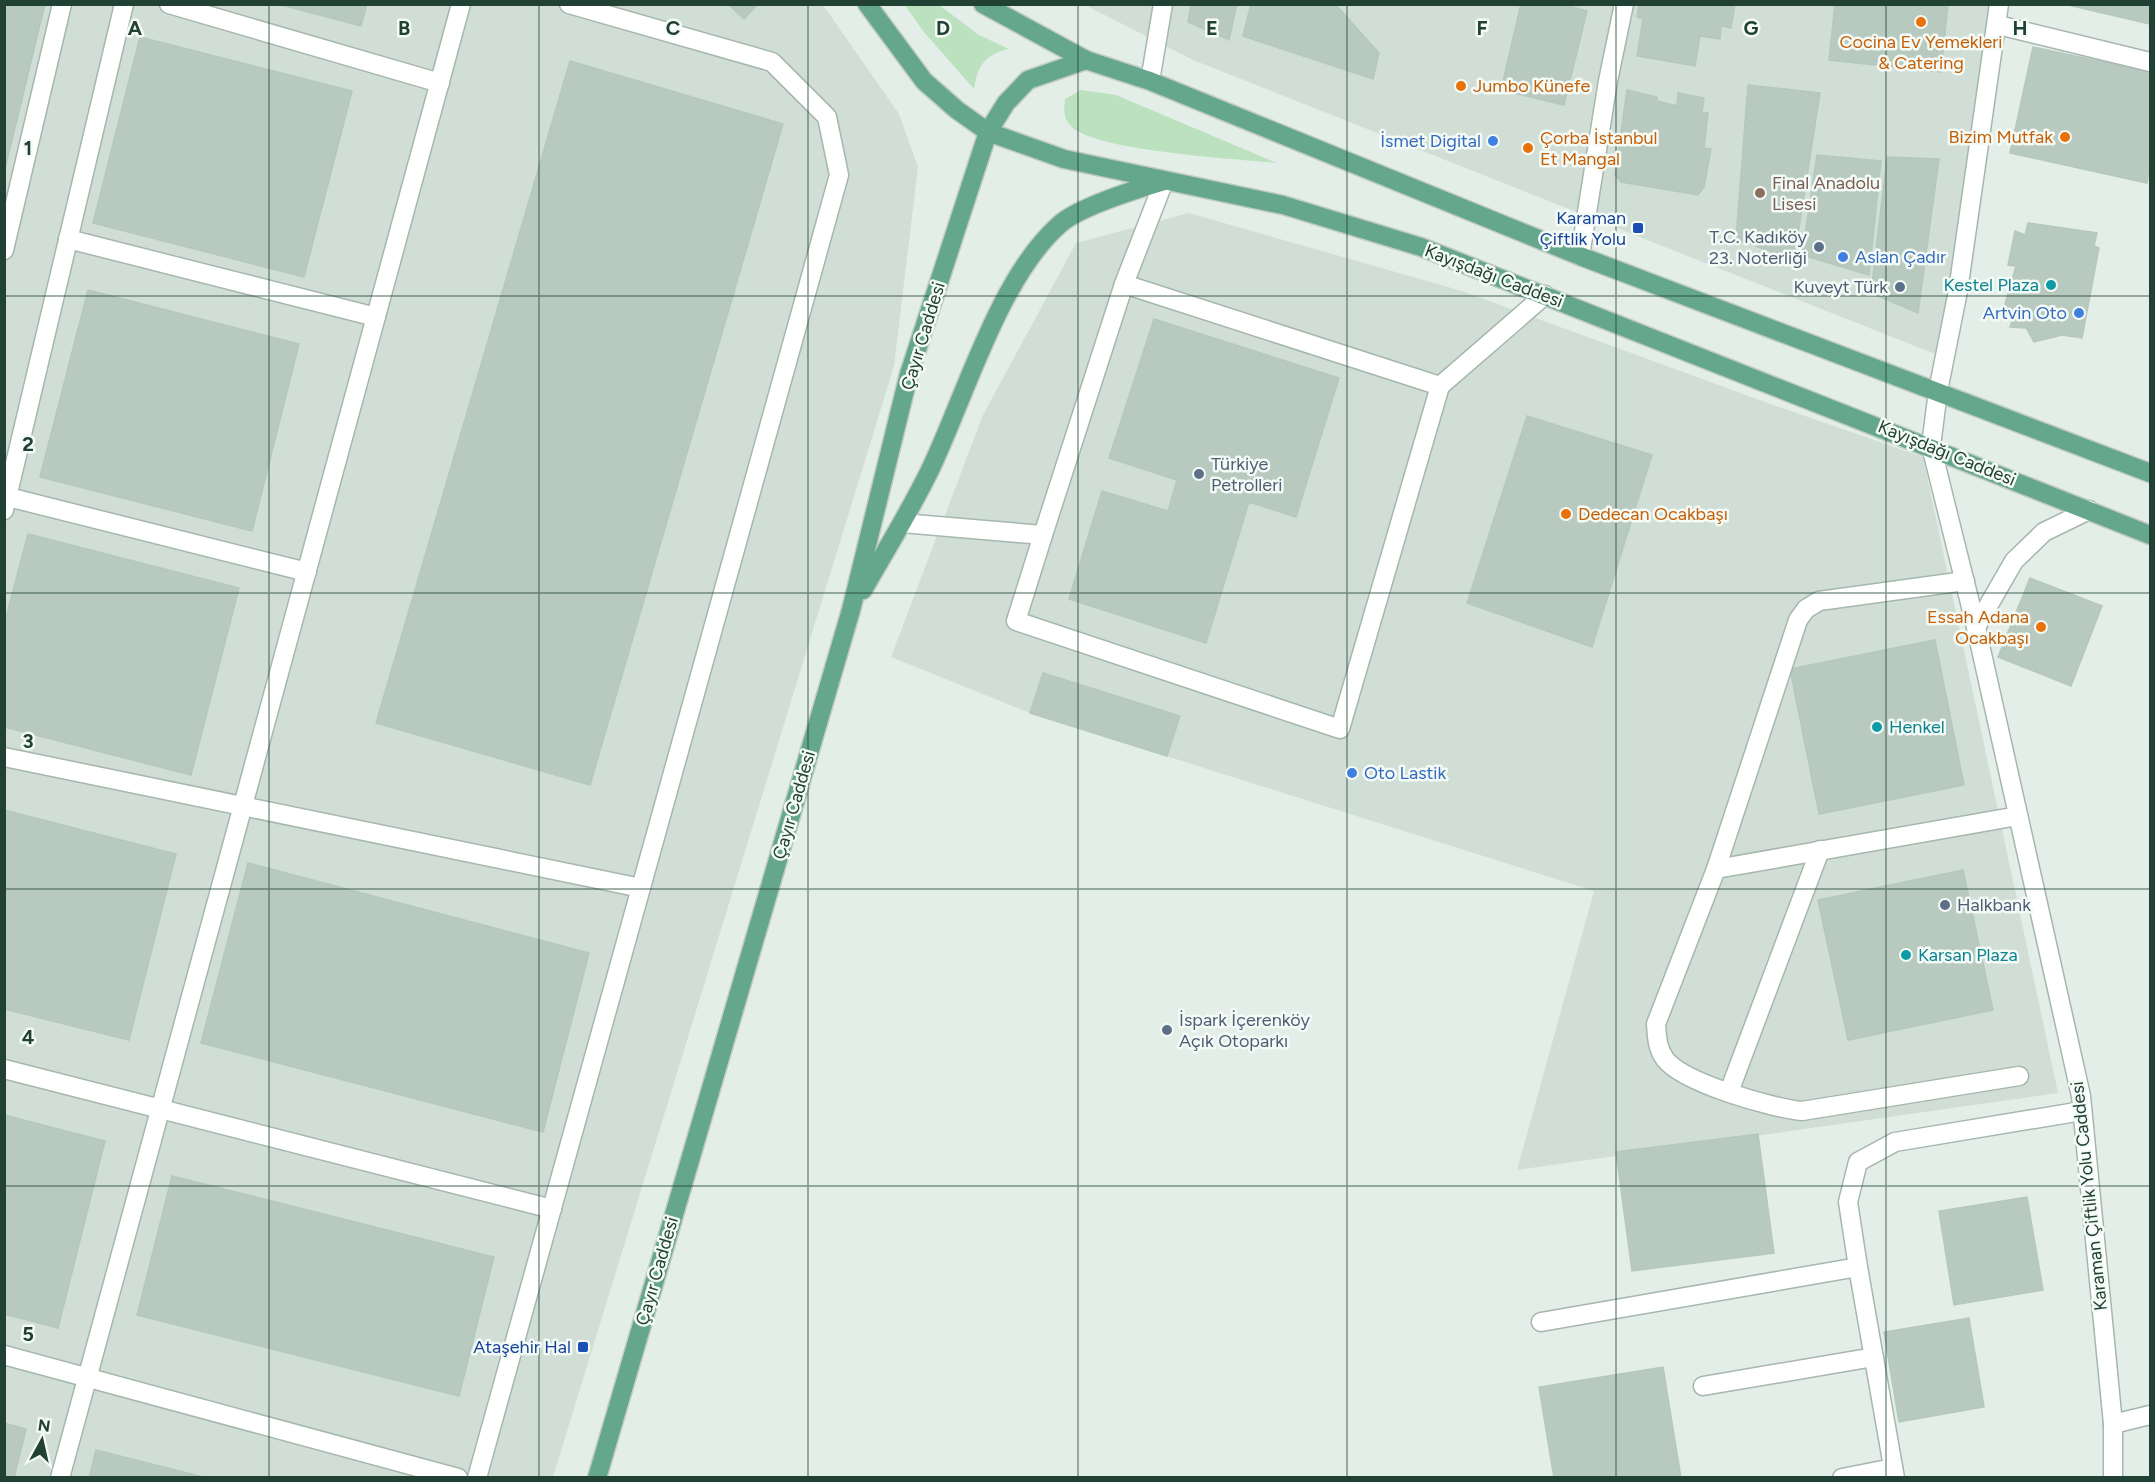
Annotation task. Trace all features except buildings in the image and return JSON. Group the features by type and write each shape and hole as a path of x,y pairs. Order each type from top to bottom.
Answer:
{"main road":[{"name":"Kayışdağı Caddesi","path":"867,4 924,81 957,110 988,132 1064,159 1283,205 1421,248 1931,446 2151,535"},
{"path":"983,4 1086,60 1150,81 1580,256 2151,473"},
{"name":"Çayır Caddesi","path":"597,1478 851,609 909,374 988,132 1006,103 1028,80 1086,60"},
{"path":"851,609 930,471 1006,298 1029,258 1060,223 1126,193 1164,181"}],"street":[{"path":"4,250 62,4"},
{"path":"124,4 6,503 307,572"},
{"path":"169,4 440,84"},
{"path":"60,1478 461,4"},
{"path":"477,1478 839,175 827,117 772,62 569,4"},
{"path":"1150,81 1163,4"},
{"path":"1580,256 1608,81 1624,4"},
{"name":"Karaman Çiftlik Yolu Caddesi","path":"1999,4 1998,25 1958,291 1938,391 1931,446 1976,627 2082,1111 2113,1424 2113,1478"},
{"path":"1998,25 2151,62"},
{"path":"1164,181 1124,284 1016,621 1340,729 1440,386 1545,296"},
{"path":"68,239 376,317"},
{"path":"1124,284 1440,386"},
{"path":"1976,627 2014,561 2044,532 2089,510"},
{"path":"902,523 1043,535"},
{"path":"1965,581 1819,602 1806,609 1798,620 1716,869 1656,1024 1657,1044 1666,1060 1680,1073 1761,1104 1802,1111 2019,1076"},
{"path":"4,757 641,888"},
{"path":"1716,869 2018,816"},
{"path":"1729,1092 1820,850"},
{"path":"4,1068 552,1209"},
{"path":"1842,1478 1894,1473 1848,1202 1858,1162 1895,1142 2082,1111"},
{"path":"1541,1322 1858,1267"},
{"path":"4,1355 458,1478"},
{"path":"1703,1386 1874,1357"},
{"path":"2113,1424 2151,1415"}],"shaded area":[{"path":"5,5 823,5 899,114 918,167 894,366 553,1477 5,1478"},
{"path":"1085,5 1989,5 1940,356 1193,60"},
{"path":"1189,213 1462,291 1923,457 2058,1093 1517,1170 1594,891 1030,713 891,657 983,415 1076,243"}],"green space":[{"path":"905,5 939,5 979,35 1009,49 994,54 984,62 978,73 974,89 923,31"},
{"path":"1081,90 1116,95 1277,163 1167,152 1105,141 1083,134 1070,125 1064,110 1065,99"}],"place":[{"name":"Cocina Ev Yemekleri & Catering","path":"1921,22"},
{"name":"Jumbo Künefe","path":"1461,86"},
{"name":"Bizim Mutfak","path":"2065,137"},
{"name":"İsmet Digital","path":"1493,141"},
{"name":"Çorba İstanbul Et Mangal","path":"1528,148"},
{"name":"Final Anadolu Lisesi","path":"1760,193"},
{"name":"Karaman Çiftlik Yolu","path":"1638,228"},
{"name":"T.C. Kadıköy 23. Noterliği","path":"1819,247"},
{"name":"Aslan Çadır","path":"1843,257"},
{"name":"Kestel Plaza","path":"2051,285"},
{"name":"Kuveyt Türk","path":"1900,287"},
{"name":"Artvin Oto","path":"2079,313"},
{"name":"Türkiye Petrolleri","path":"1199,474"},
{"name":"Dedecan Ocakbaşı","path":"1566,514"},
{"name":"Essah Adana Ocakbaşı","path":"2041,627"},
{"name":"Henkel","path":"1877,727"},
{"name":"Oto Lastik","path":"1352,773"},
{"name":"Halkbank","path":"1945,905"},
{"name":"Karsan Plaza","path":"1906,955"},
{"name":"İspark İçerenköy Açık Otoparkı","path":"1167,1030"},
{"name":"Ataşehir Hal","path":"583,1347"}]}
